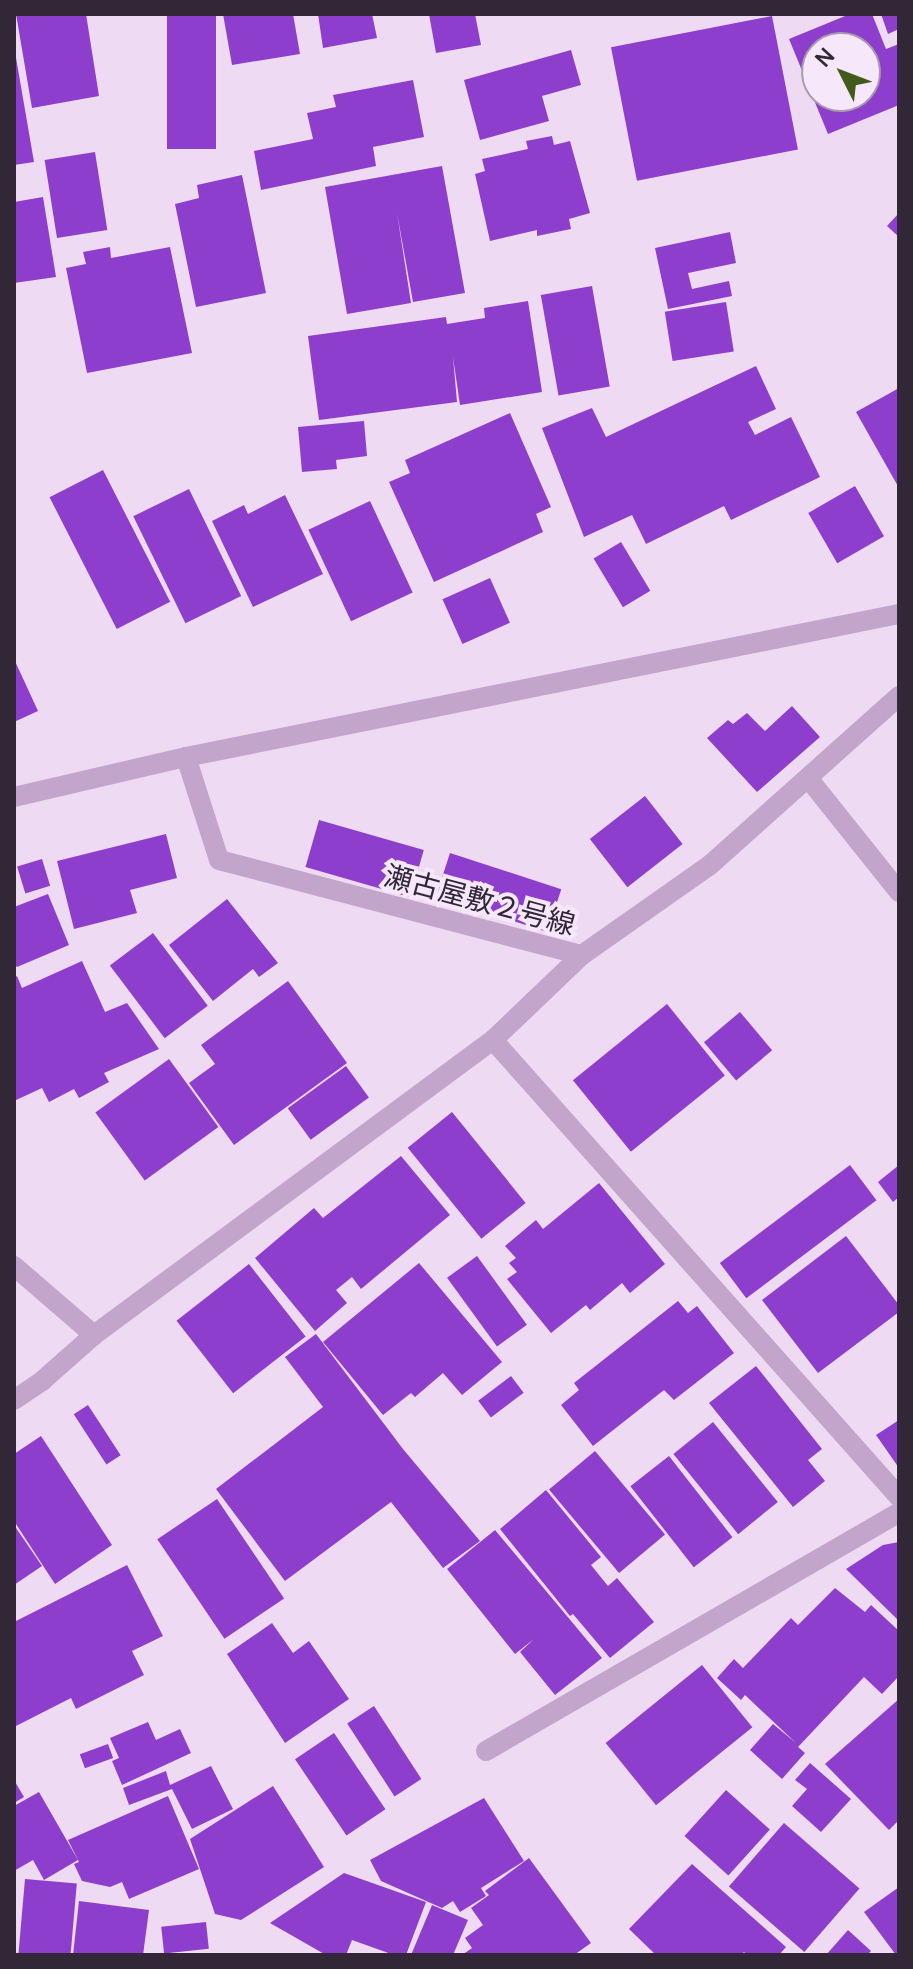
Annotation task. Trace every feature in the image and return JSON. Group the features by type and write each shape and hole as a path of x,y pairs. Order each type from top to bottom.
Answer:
{"street":[{"path":"14,797 186,757 899,614"},
{"name":"瀬古屋敷２号線","path":"186,757 219,860 582,955 710,865 899,696"},
{"path":"808,778 899,892"},
{"path":"14,1400 42,1381 94,1335 493,1040 582,955"},
{"path":"493,1040 899,1497"},
{"path":"14,1266 94,1335"},
{"path":"486,1751 899,1513"}],"building":[{"path":"16,14 86,14 99,96 32,108"},
{"path":"167,14 216,14 216,149 167,149"},
{"path":"223,14 293,14 300,54 232,65"},
{"path":"318,14 372,14 377,38 323,48"},
{"path":"429,14 475,14 481,45 436,53"},
{"path":"850,14 872,14 879,32 806,32"},
{"path":"881,14 899,14 899,29 888,34"},
{"path":"772,16 798,150 637,181 611,47"},
{"path":"801,34 801,68 789,39"},
{"path":"881,36 886,49 899,44 899,105 828,134 819,112 881,112"},
{"path":"14,46 34,162 14,165"},
{"path":"571,50 581,85 542,96 549,121 480,140 464,80"},
{"path":"413,80 424,137 373,147 376,166 261,190 254,151 313,139 307,113 336,107 333,95"},
{"path":"552,136 554,145 570,141 590,213 569,219 571,229 537,236 537,230 490,241 475,174 485,171 482,159 528,149 526,141"},
{"path":"95,152 107,230 57,238 45,160"},
{"path":"442,166 465,293 413,302 397,213 411,303 347,314 325,187"},
{"path":"242,175 266,293 196,307 175,204 199,198 197,185"},
{"path":"43,197 56,277 14,283 14,202"},
{"path":"899,213 899,237 887,226"},
{"path":"730,232 736,263 688,273 692,289 729,281 732,296 668,309 655,248"},
{"path":"110,247 111,258 170,247 192,353 87,373 66,268 86,264 83,252"},
{"path":"592,286 610,386 559,395 541,295"},
{"path":"528,301 542,392 460,405 453,357 457,402 319,420 308,336 446,317 447,324 485,318 484,308"},
{"path":"726,302 734,351 673,361 665,312"},
{"path":"756,366 776,409 748,422 755,435 791,417 820,477 731,520 724,506 646,544 632,515 584,537 542,428 592,408 606,437"},
{"path":"899,388 899,488 856,412"},
{"path":"510,413 551,507 536,514 543,532 434,582 389,482 410,473 405,460"},
{"path":"364,421 367,456 336,460 337,469 302,472 298,427"},
{"path":"103,470 170,602 117,629 50,497"},
{"path":"855,486 884,536 837,563 808,513"},
{"path":"189,489 241,596 185,623 133,516"},
{"path":"285,495 323,574 253,607 212,521 244,505 248,514"},
{"path":"370,501 413,593 351,621 308,530"},
{"path":"621,542 650,591 623,607 594,558"},
{"path":"490,578 510,623 462,644 442,599"},
{"path":"14,659 38,711 14,722"},
{"path":"792,706 820,737 757,792 707,738 728,720 733,724 747,713 765,731"},
{"path":"645,796 683,844 627,887 590,839"},
{"path":"319,820 424,850 410,897 305,867"},
{"path":"166,834 177,878 130,890 137,913 74,929 57,861"},
{"path":"450,853 561,889 547,932 436,896"},
{"path":"42,859 50,886 25,893 17,867"},
{"path":"48,894 69,945 17,967 14,964 14,907"},
{"path":"227,899 278,963 259,977 253,969 213,1001 169,945"},
{"path":"153,933 208,1006 165,1038 110,965"},
{"path":"82,961 105,1012 127,1003 159,1049 104,1073 109,1082 79,1098 74,1089 49,1102 42,1088 14,1101 14,978 17,976 22,988"},
{"path":"288,981 347,1063 234,1145 189,1083 215,1064 201,1045"},
{"path":"667,1004 725,1075 631,1152 573,1080"},
{"path":"740,1012 772,1050 736,1081 704,1042"},
{"path":"169,1059 218,1127 145,1180 95,1112"},
{"path":"346,1066 369,1098 311,1140 288,1108"},
{"path":"452,1112 526,1203 481,1239 408,1148"},
{"path":"401,1156 450,1215 361,1289 352,1277 336,1290 347,1303 315,1331 255,1258 314,1208 323,1218"},
{"path":"850,1165 876,1200 746,1298 720,1263"},
{"path":"899,1165 899,1197 893,1202 878,1182"},
{"path":"599,1183 665,1264 630,1293 622,1283 590,1310 586,1305 551,1333 507,1279 517,1272 509,1263 516,1258 505,1246 536,1220 543,1229"},
{"path":"846,1236 899,1305 899,1312 818,1373 762,1300"},
{"path":"477,1256 527,1325 497,1347 447,1278"},
{"path":"419,1263 502,1362 462,1395 443,1373 415,1397 411,1393 383,1415 323,1342"},
{"path":"249,1264 306,1336 233,1393 177,1321"},
{"path":"678,1301 688,1313 697,1306 734,1353 674,1400 664,1390 593,1446 561,1405 579,1390 574,1383"},
{"path":"316,1334 403,1449 480,1541 443,1568 391,1502 285,1581 216,1489 323,1407 285,1357"},
{"path":"756,1366 822,1449 808,1460 825,1481 793,1507 709,1403"},
{"path":"511,1376 524,1393 491,1417 478,1401"},
{"path":"88,1405 121,1455 106,1465 74,1414"},
{"path":"899,1420 899,1468 876,1435"},
{"path":"713,1422 778,1502 738,1534 673,1454"},
{"path":"41,1436 112,1545 55,1584 14,1521 14,1454"},
{"path":"595,1451 665,1534 619,1573 549,1490"},
{"path":"669,1456 732,1537 694,1567 630,1486"},
{"path":"546,1490 601,1557 591,1565 608,1586 617,1578 654,1622 610,1658 573,1614 570,1616 500,1529"},
{"path":"217,1499 284,1598 224,1639 157,1539"},
{"path":"14,1525 42,1566 14,1585"},
{"path":"495,1530 602,1658 555,1695 520,1652 534,1639 515,1654 447,1569"},
{"path":"899,1542 899,1621 846,1569 883,1545"},
{"path":"127,1565 163,1636 132,1651 144,1675 76,1709 71,1698 14,1727 14,1622"},
{"path":"835,1588 865,1612 871,1605 899,1631 899,1676 882,1694 864,1677 798,1747 805,1753 782,1779 750,1750 773,1724 796,1743 745,1695 741,1700 717,1678 734,1659 743,1668 791,1618 798,1625"},
{"path":"272,1623 293,1653 309,1641 349,1699 285,1743 227,1654"},
{"path":"702,1665 752,1727 656,1805 606,1743"},
{"path":"899,1699 899,1820 889,1830 825,1764"},
{"path":"374,1706 421,1779 395,1796 347,1723"},
{"path":"148,1722 156,1740 180,1729 191,1753 122,1785 112,1761 119,1758 110,1738"},
{"path":"334,1733 385,1809 346,1836 295,1759"},
{"path":"108,1744 113,1758 85,1768 80,1754"},
{"path":"810,1763 851,1799 821,1832 792,1806 807,1789 795,1780"},
{"path":"211,1766 233,1809 192,1829 172,1789 129,1805 123,1788 166,1771 170,1785"},
{"path":"14,1780 24,1797 14,1803"},
{"path":"273,1786 324,1867 241,1920 215,1914 190,1839"},
{"path":"726,1790 770,1829 728,1876 685,1836"},
{"path":"39,1792 78,1860 44,1880 33,1860 14,1871 14,1806"},
{"path":"168,1796 199,1869 129,1899 122,1882 110,1887 82,1881 74,1864 79,1862 68,1840"},
{"path":"484,1798 524,1861 481,1888 486,1896 460,1912 453,1901 442,1908 381,1881 370,1860"},
{"path":"784,1823 859,1889 804,1952 729,1886"},
{"path":"529,1858 591,1943 574,1955 462,1955 472,1948 465,1938 483,1925 471,1908 489,1895 485,1891"},
{"path":"692,1864 786,1947 779,1955 747,1955 744,1952 741,1955 656,1955 629,1929"},
{"path":"344,1873 426,1902 406,1955 394,1955 352,1940 346,1955 326,1955 270,1923"},
{"path":"25,1879 77,1884 71,1955 18,1954"},
{"path":"899,1887 899,1955 896,1955 864,1912"},
{"path":"79,1901 149,1910 143,1955 73,1955"},
{"path":"432,1905 468,1920 453,1955 411,1955"},
{"path":"206,1922 209,1949 164,1954 161,1927"},
{"path":"848,1930 871,1951 867,1955 826,1955"}]}
